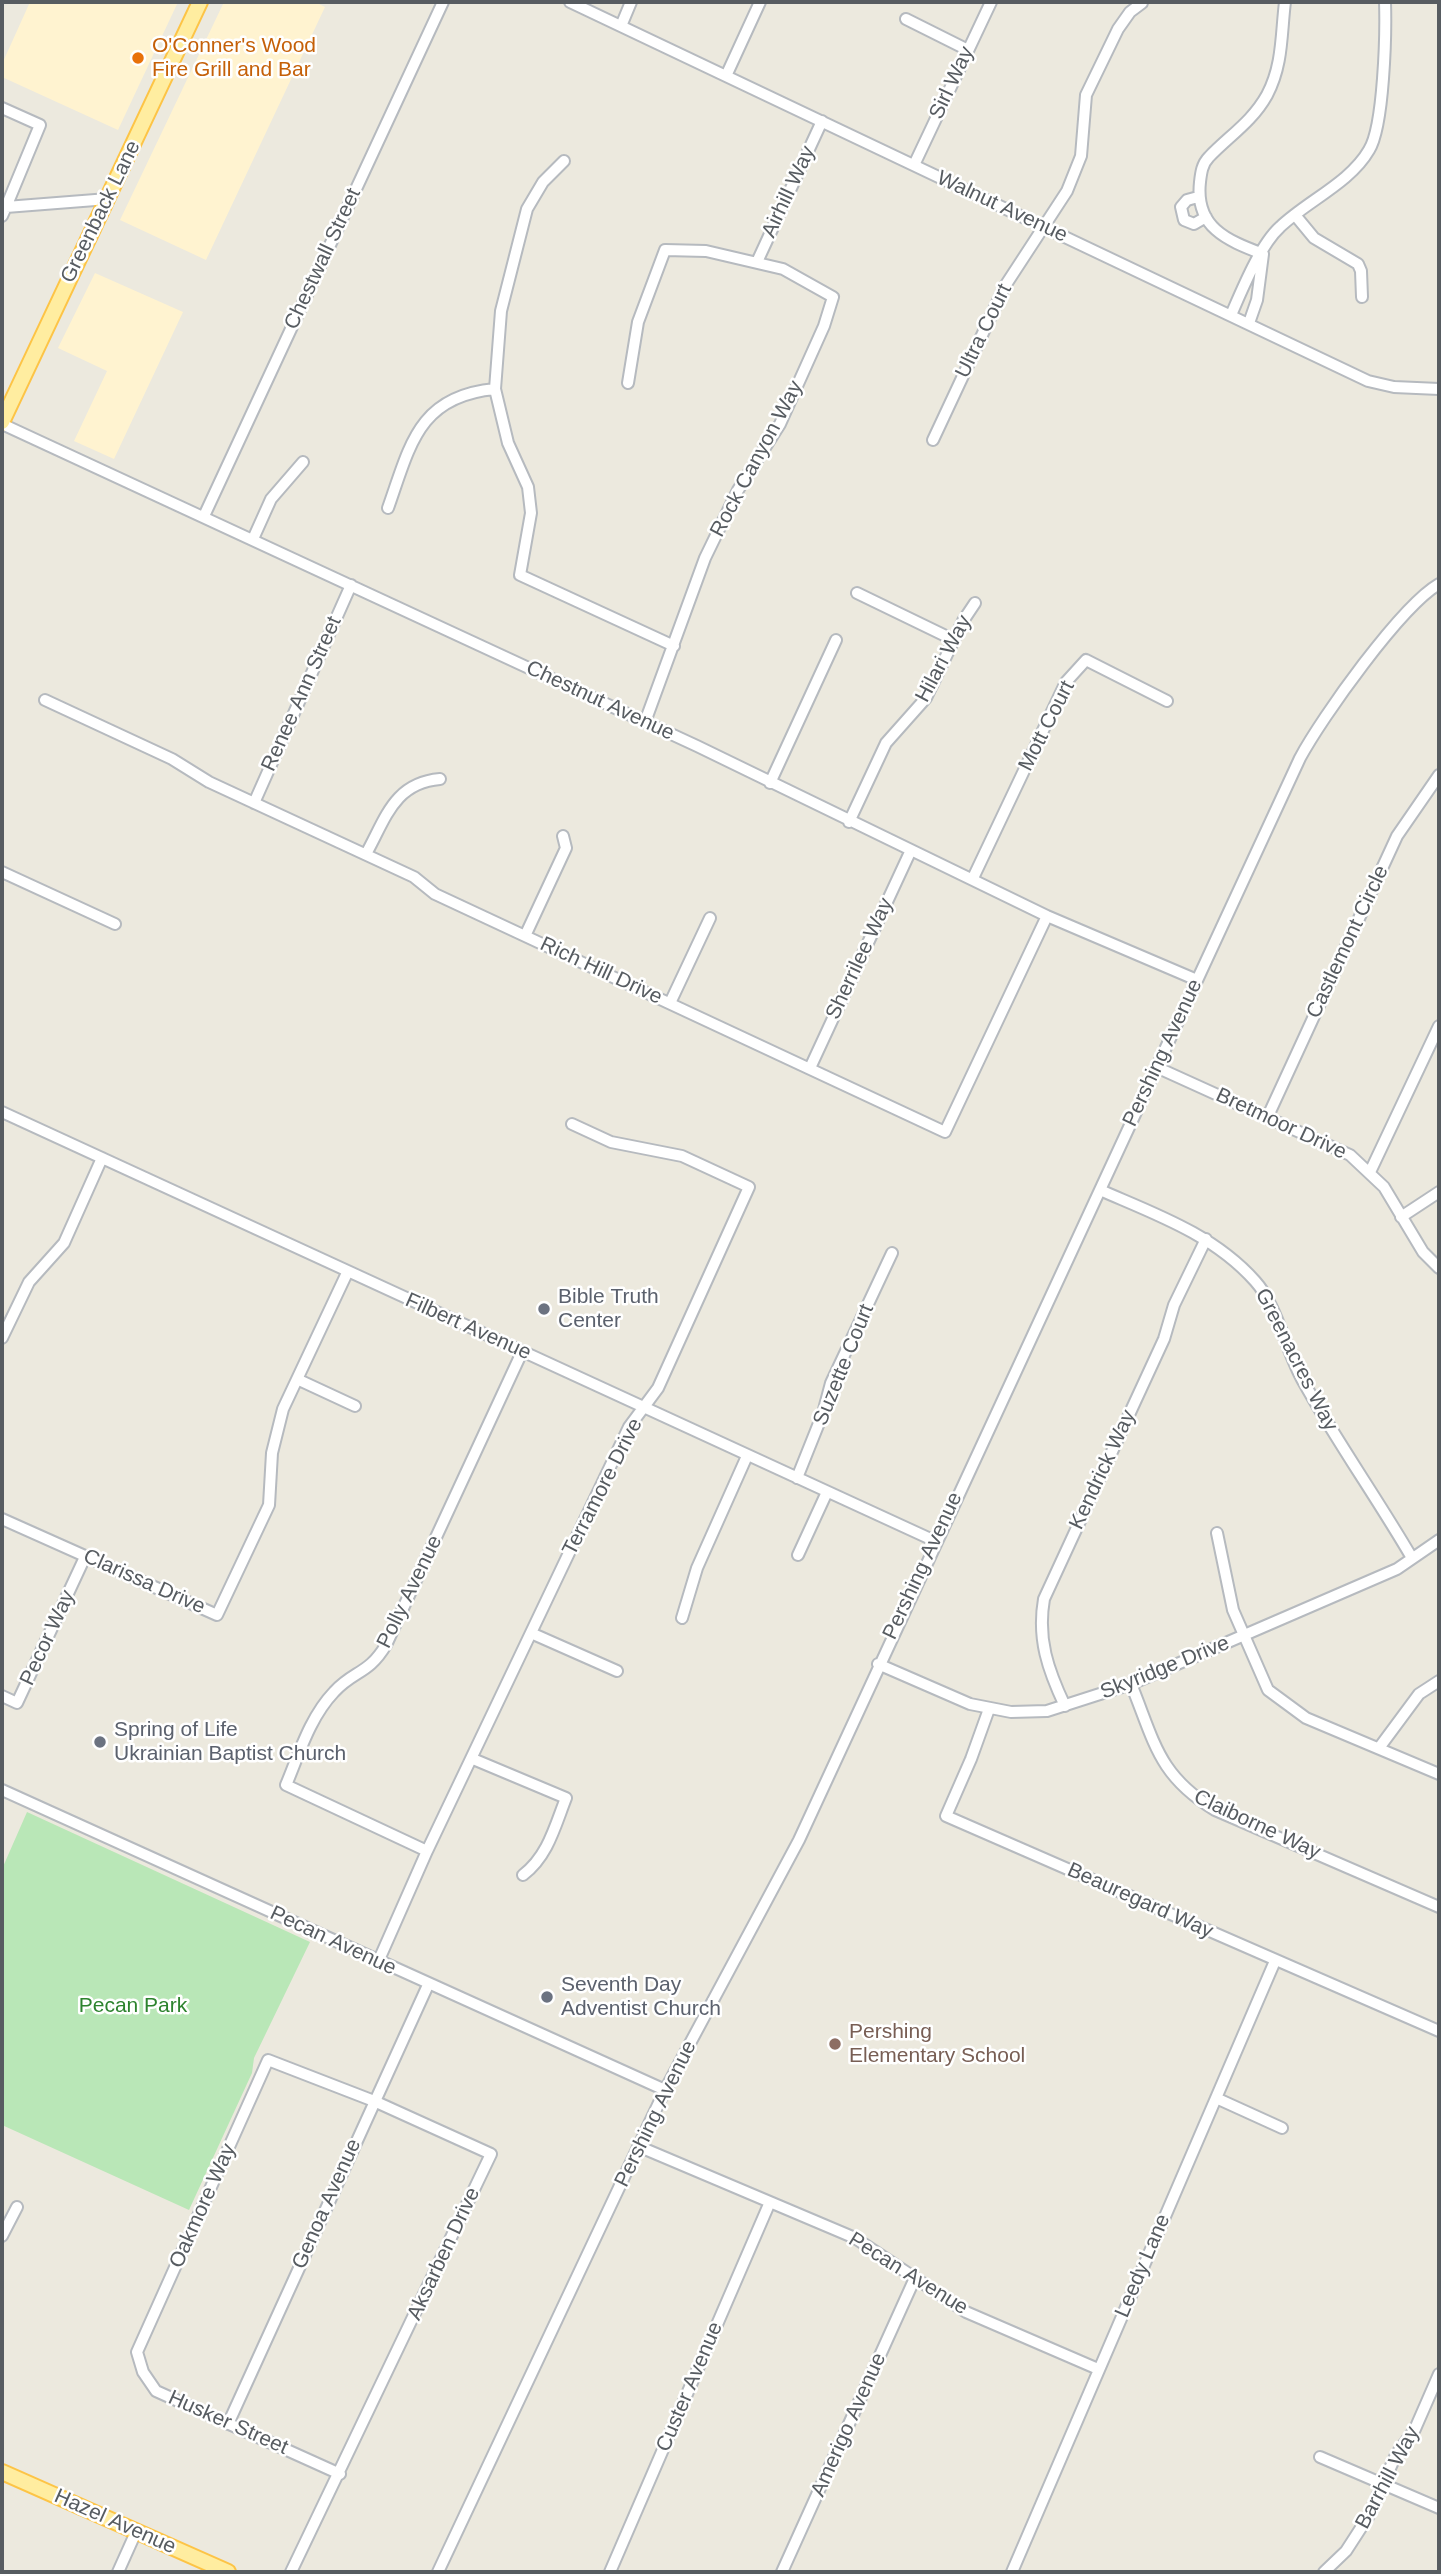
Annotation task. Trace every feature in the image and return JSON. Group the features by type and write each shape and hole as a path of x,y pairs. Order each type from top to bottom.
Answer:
{"main road":[{"name":"Greenback Lane","path":"2,423 200,2"},
{"name":"Hazel Avenue","path":"2,2472 228,2572"}],"street":[{"name":"Chestwall Street","path":"204,516 443,2"},
{"name":"Walnut Avenue","path":"570,2 1377,384 1439,389"},
{"path":"621,26 631,2"},
{"path":"726,76 760,2"},
{"name":"Sirl Way","path":"914,165 991,2"},
{"path":"1263,254 1236,244 1212,229 1198,197 1201,171 1207,159 1252,117 1277,74 1285,2"},
{"path":"1231,315 1254,264 1279,227 1354,167 1375,137 1385,2"},
{"name":"Ultra Court","path":"933,440 1005,286 1043,226 1058,208 1077,169 1083,143 1086,95 1118,29 1142,3"},
{"path":"906,19 968,50"},
{"path":"2,108 40,125 4,212 108,199"},
{"name":"Airhill Way","path":"757,262 822,121"},
{"path":"564,161 536,194 520,230 501,311 495,389 508,443 530,497 530,526 520,575 674,646"},
{"path":"1198,197 1187,200 1181,207 1184,220 1194,224 1206,217"},
{"path":"1295,215 1314,238 1357,264 1361,271 1362,297"},
{"name":"Rock Canyon Way","path":"628,383 638,321 665,250 706,251 757,262 792,272 833,297 824,326 780,424 738,490 705,558 645,722"},
{"path":"1249,323 1257,300 1263,254"},
{"path":"388,508 404,455 424,422 450,401 495,389"},
{"name":"Chestnut Avenue","path":"2,423 645,722 849,822 973,878 1046,916 1197,980"},
{"path":"253,539 271,499 303,462"},
{"name":"Pershing Avenue","path":"439,2572 665,2090 799,1840 935,1541 1316,727 1411,605 1439,584"},
{"name":"Renee Ann Street","path":"254,803 351,585"},
{"path":"857,593 954,640"},
{"name":"Hilari Way","path":"849,822 886,743 920,706 975,603"},
{"path":"770,783 836,640"},
{"name":"Mott Court","path":"973,878 1066,682 1086,660 1167,701"},
{"name":"Rich Hill Drive","path":"45,700 172,759 209,782 414,877 435,894 945,1132 1046,916"},
{"name":"Castlemont Circle","path":"1268,1116 1397,836 1439,775"},
{"path":"366,854 401,793 415,783 440,779"},
{"path":"525,936 566,848 563,836"},
{"name":"Sherrilee Way","path":"810,1068 911,850"},
{"path":"2,872 115,924"},
{"path":"670,1003 710,918"},
{"path":"1370,1172 1439,1026"},
{"name":"Bretmoor Drive","path":"1156,1067 1342,1150 1384,1187 1423,1252 1439,1268"},
{"name":"Filbert Avenue","path":"2,1112 347,1273 935,1541"},
{"name":"Terramore Drive","path":"378,1962 427,1851 629,1427 658,1388 750,1187 682,1156 625,1146 572,1124"},
{"path":"2,1338 29,1282 64,1243 102,1158"},
{"name":"Greenacres Way","path":"1100,1190 1192,1230 1256,1283 1269,1303 1303,1381 1358,1476 1385,1511 1412,1558"},
{"path":"1401,1217 1439,1192"},
{"name":"Kendrick Way","path":"1065,1706 1045,1659 1042,1615 1044,1599 1164,1339 1174,1305 1206,1240"},
{"name":"Suzette Court","path":"797,1478 823,1413 831,1383 892,1253"},
{"name":"Clarissa Drive","path":"2,1519 218,1615 269,1505 276,1431 283,1409 299,1380 347,1273"},
{"name":"Polly Avenue","path":"427,1851 286,1785 310,1729 327,1699 346,1681 368,1669 386,1645 522,1352"},
{"path":"299,1380 355,1406"},
{"path":"682,1618 697,1568 747,1456"},
{"path":"797,1555 827,1492"},
{"path":"1217,1533 1226,1587 1243,1636 1268,1690 1286,1706 1306,1718 1439,1774"},
{"name":"Skyridge Drive","path":"878,1664 953,1698 989,1709 1029,1713 1065,1706 1131,1684 1397,1569 1439,1540"},
{"name":"Pecor Way","path":"2,1696 17,1703 85,1557"},
{"path":"531,1633 617,1671"},
{"path":"1379,1748 1419,1694 1439,1681"},
{"name":"Claiborne Way","path":"1131,1684 1167,1770 1189,1795 1215,1810 1439,1907"},
{"name":"Beauregard Way","path":"989,1709 946,1816 1439,2031"},
{"path":"473,1759 566,1798 537,1865 523,1875"},
{"name":"Pecan Avenue","path":"2,1790 665,2090"},
{"name":"Leedy Lane","path":"1012,2572 1275,1961"},
{"name":"Genoa Avenue","path":"228,2424 428,1985"},
{"name":"Aksarben Drive","path":"268,2060 373,2101 491,2154 291,2572"},
{"name":"Oakmore Way","path":"137,2352 268,2060"},
{"path":"1216,2098 1282,2128"},
{"name":"Pecan Avenue","path":"640,2147 855,2238 966,2312 1098,2369"},
{"name":"Custer Avenue","path":"610,2572 770,2202"},
{"path":"2,2236 17,2207"},
{"name":"Amerigo Avenue","path":"782,2572 915,2278"},
{"name":"Husker Street","path":"137,2352 143,2372 156,2391 340,2474"},
{"name":"Barrhill Way","path":"1324,2572 1356,2536 1396,2455 1415,2429 1439,2374"},
{"path":"1320,2457 1439,2508"},
{"path":"118,2572 136,2532"}],"shaded area":[{"path":"30,2 178,2 118,130 2,77 2,64"},
{"path":"224,2 315,2 325,7 206,260 120,220"},
{"path":"95,273 183,312 114,459 74,441 107,371 58,348"}],"green space":[{"name":"Pecan Park","path":"27,1812 310,1942 254,2058 252,2073 189,2210 2,2125 2,1869"}],"place":[{"name":"O'Conner's Wood Fire Grill and Bar","path":"138,58"},
{"name":"Bible Truth Center","path":"544,1309"},
{"name":"Spring of Life Ukrainian Baptist Church","path":"100,1742"},
{"name":"Seventh Day Adventist Church","path":"547,1997"},
{"name":"Pershing Elementary School","path":"835,2044"}]}
